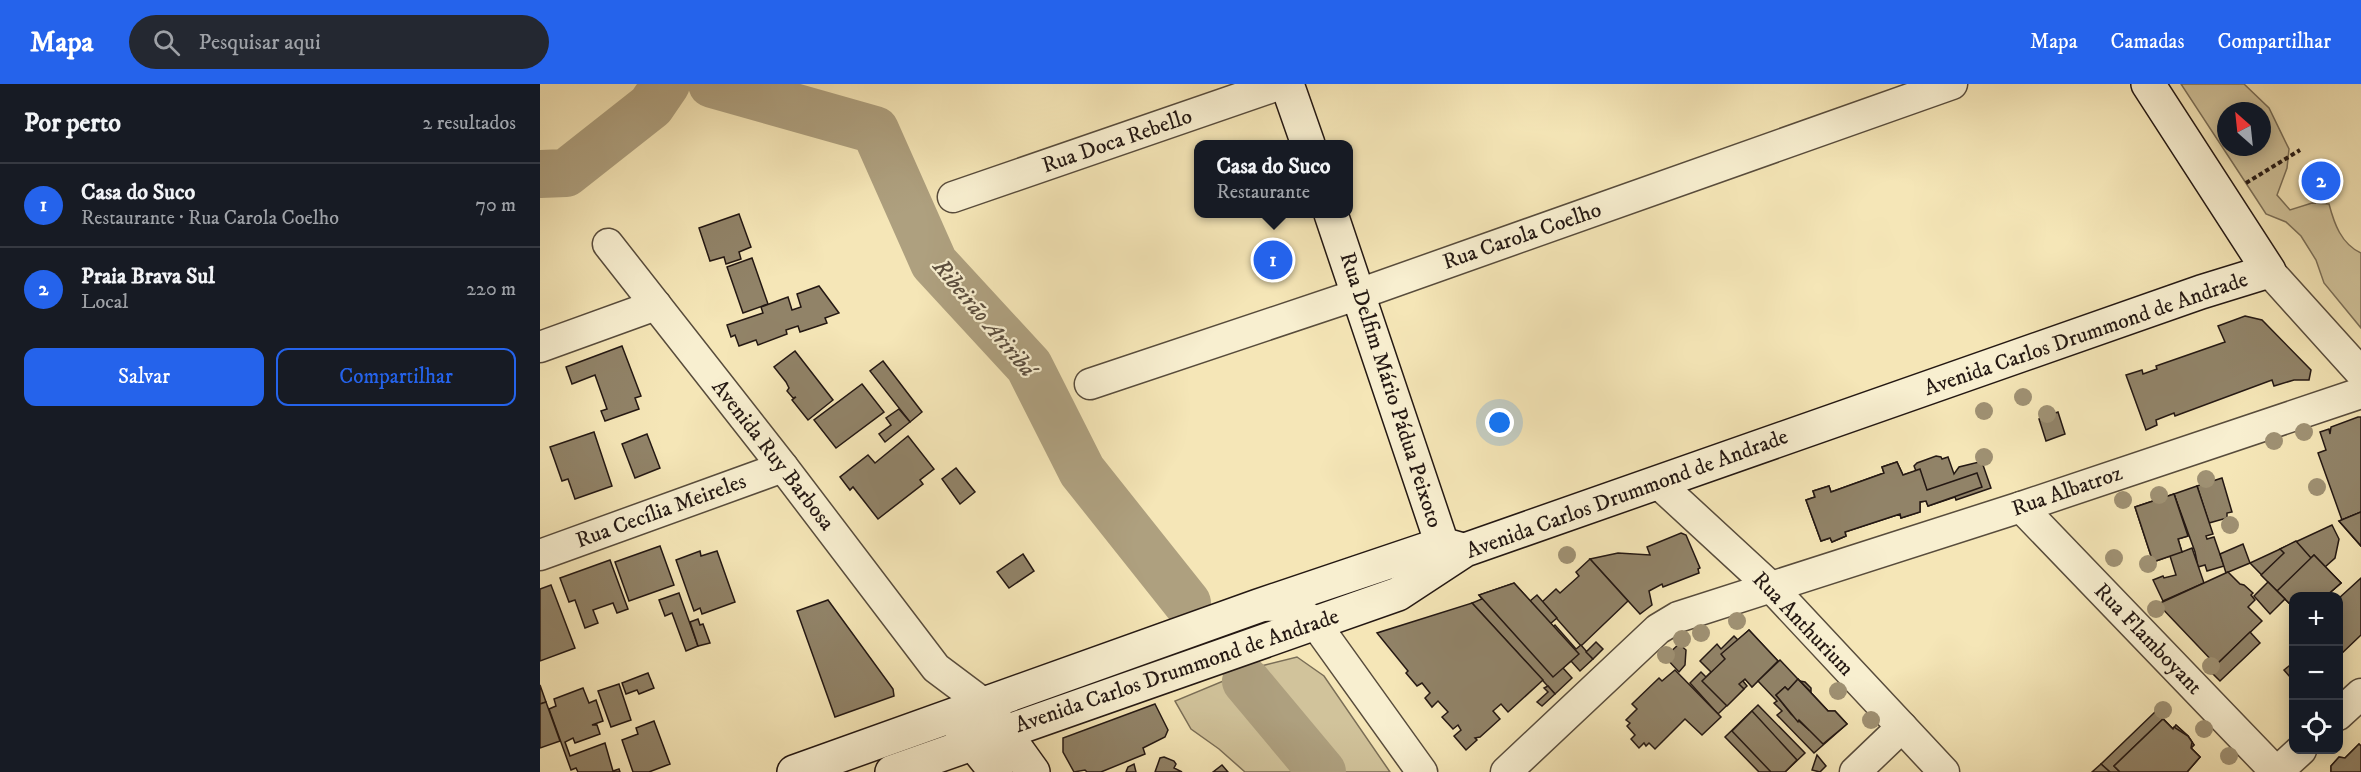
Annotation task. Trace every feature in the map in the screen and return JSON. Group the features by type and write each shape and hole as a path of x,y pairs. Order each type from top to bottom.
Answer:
{"main road":[{"path":"1287,84 1307,140"},
{"path":"2148,84 2269,271"},
{"name":"Rua Delfim Mário Pádua Peixoto","path":"1333,218 1453,547"},
{"name":"Avenida Carlos Drummond de Andrade","path":"794,772 1258,606 1657,482 2201,292 2269,271"},
{"name":"Avenida Carlos Drummond de Andrade","path":"892,772 1398,594 1453,547"},
{"name":"Avenida Ruy Barbosa","path":"984,704 1033,772"},
{"name":"Avenida Ruy Barbosa","path":"951,716 996,772"}],"street":[{"name":"Rua Doca Rebello","path":"953,197 1281,84"},
{"name":"Rua Carola Coelho","path":"1090,384 1359,294 1952,84"},
{"name":"Avenida Ruy Barbosa","path":"608,244 783,467 936,668 984,704"},
{"path":"2269,271 2361,373"},
{"path":"540,347 656,305"},
{"name":"Rua Albatroz","path":"1506,772 1658,629 1678,617 2021,507 2361,393"},
{"name":"Rua Cecília Meireles","path":"540,555 783,467"},
{"name":"Rua Anthurium","path":"1657,482 1772,588 1944,772"},
{"name":"Rua Flamboyant","path":"2021,507 2276,772"},
{"path":"1258,606 1281,605 1294,608 1315,623 1422,772"},
{"name":"Avenida Ruy Barbosa","path":"936,668 951,716"},
{"path":"2343,710 2361,694"},
{"path":"1854,772 1902,727"},
{"path":"2276,772 2296,754"}],"path":[{"path":"2245,184 2300,150"}],"shaded area":[{"path":"2181,84 2244,84 2263,102 2217,102 2217,139"},
{"path":"2271,112 2289,149 2287,168 2277,195 2290,210 2312,203 2329,204 2343,239 2361,253 2361,328 2324,283 2316,260 2301,236 2286,222 2266,214 2228,156 2271,156"},
{"path":"1297,657 1324,676 1390,772 1245,772 1191,729 1175,701 1257,667"}],"building":[{"path":"739,214 751,247 739,252 741,259 726,264 724,257 710,261 699,228"},
{"path":"752,258 768,304 743,313 727,267"},
{"path":"819,286 839,313 825,318 827,323 800,332 798,326 786,330 787,334 758,345 756,340 739,346 735,335 731,337 727,325 763,313 761,307 788,297 792,310 801,307 797,294"},
{"path":"2245,316 2262,320 2311,370 2309,380 2294,380 2274,386 2272,380 2175,416 2174,413 2156,420 2157,425 2146,430 2126,375 2142,370 2143,374 2157,369 2156,366 2225,342 2218,326"},
{"path":"622,346 641,396 635,398 639,409 605,421 601,411 607,409 595,375 572,384 566,367"},
{"path":"795,351 833,400 808,420 792,400 796,397 793,398 787,391 789,388 786,382 774,367"},
{"path":"883,361 922,412 910,422 870,371"},
{"path":"862,384 884,412 836,448 814,420"},
{"path":"899,409 910,422 885,442 879,434 891,425 886,418"},
{"path":"2058,412 2065,434 2046,441 2039,419"},
{"path":"2361,417 2361,512 2342,520 2318,453 2326,450 2320,432 2329,429 2330,434 2331,427"},
{"path":"594,432 612,486 575,499 568,479 562,481 550,447"},
{"path":"647,434 660,468 635,478 622,444"},
{"path":"908,436 934,469 920,480 923,484 878,519 853,487 850,490 840,477 868,455 875,463"},
{"path":"1936,456 1942,459 1948,457 1954,474 1959,467 1979,462 1983,465 1991,488 1956,500 1955,497 1928,506 1926,501 1920,502 1920,512 1901,518 1900,514 1845,532 1846,536 1832,542 1830,538 1821,541 1806,500 1815,497 1813,491 1829,486 1831,492 1884,473 1882,467 1897,462 1903,475 1916,471 1914,466 1917,463"},
{"path":"1897,462 1903,475 1920,469 1927,490 1977,473 1982,487 1928,506 1926,501 1920,502 1920,512 1901,518 1900,514 1845,532 1846,536 1832,542 1830,538 1821,541 1806,500 1815,497 1813,491 1829,486 1831,492 1884,473 1882,467"},
{"path":"956,468 975,492 960,504 942,479"},
{"path":"2222,478 2232,512 2227,513 2227,518 2209,523 2197,486"},
{"path":"2197,486 2213,534 2206,536 2207,539 2214,537 2224,566 2207,571 2205,565 2198,567 2195,552 2174,494"},
{"path":"2174,494 2188,536 2178,539 2182,552 2192,548 2204,583 2163,601 2153,580 2176,575 2170,556 2153,562 2135,507"},
{"path":"2174,494 2188,536 2178,539 2182,552 2153,562 2135,507"},
{"path":"2361,512 2361,546 2339,521"},
{"path":"2361,512 2361,546 2339,521"},
{"path":"2332,525 2339,539 2335,558 2325,567 2341,583 2331,592 2289,592 2289,603 2250,563"},
{"path":"1681,533 1686,535 1700,568 1699,573 1663,587 1662,584 1649,591 1652,605 1640,614 1590,559 1618,553 1650,555 1647,547"},
{"path":"2296,541 2311,558 2314,555 2341,583 2331,592 2289,592 2289,603 2261,575 2284,553 2280,549"},
{"path":"2243,544 2250,563 2226,573 2220,554"},
{"path":"660,546 674,585 629,601 615,562"},
{"path":"700,551 701,556 717,551 735,602 702,614 700,608 694,611 676,560"},
{"path":"1023,554 1034,571 1009,588 997,572"},
{"path":"2314,555 2341,583 2331,592 2289,592 2289,603 2277,591"},
{"path":"1590,559 1628,601 1581,646 1542,602 1556,589 1560,593 1579,576 1576,572"},
{"path":"610,560 628,609 617,613 613,603 593,610 598,623 585,628 575,600 569,602 560,578"},
{"path":"2228,572 2253,593 2251,595 2255,600 2248,607 2262,621 2216,665 2158,604"},
{"path":"2361,578 2361,635 2343,652 2343,646 2343,594"},
{"path":"2268,582 2285,599 2270,614 2254,596"},
{"path":"1514,583 1530,601 1537,595 1557,618 1550,624 1553,627 1555,625 1576,649 1581,645 1593,659 1580,671 1571,661 1563,668 1572,678 1555,694 1472,603 1482,599 1479,595"},
{"path":"1514,583 1579,654 1553,677 1479,595"},
{"path":"551,585 575,648 540,661 540,589"},
{"path":"679,593 698,646 686,651 672,613 665,616 659,600"},
{"path":"828,600 893,689 894,696 835,717 797,611"},
{"path":"1472,603 1543,680 1508,712 1501,704 1493,711 1500,719 1480,737 1475,738 1477,740 1466,750 1454,736 1461,730 1458,725 1453,729 1442,717 1448,712 1438,701 1432,707 1425,698 1430,693 1422,683 1417,686 1406,673 1408,671 1377,633"},
{"path":"698,619 700,625 703,624 710,643 698,646 690,622"},
{"path":"1749,630 1778,661 1752,687 1745,679 1743,681 1747,686 1718,714 1690,683 1701,672 1706,677 1711,672 1700,661 1717,644 1721,649 1734,636 1738,640"},
{"path":"1749,630 1778,661 1752,687 1745,679 1739,684 1744,689 1727,706 1702,681 1725,659 1721,654"},
{"path":"2250,632 2260,643 2220,681 2210,671"},
{"path":"1596,642 1603,649 1593,659 1586,652"},
{"path":"1679,644 1686,650 1685,665 1679,672 1665,657"},
{"path":"1780,660 1828,711 1835,711 1847,724 1814,753 1777,715 1782,711 1774,703 1777,701 1758,681"},
{"path":"2289,666 2289,676 2284,670"},
{"path":"1675,670 1721,717 1702,735 1685,719 1655,749 1649,743 1646,746 1644,743 1639,748 1631,739 1635,735 1627,726 1630,723 1626,720 1637,709 1632,704 1659,678 1662,681"},
{"path":"648,673 654,688 639,694 637,690 626,694 622,683"},
{"path":"1798,679 1829,712 1809,730 1791,714 1776,695 1785,687 1788,690"},
{"path":"1798,679 1828,711 1835,711 1847,724 1823,744 1799,720 1798,722 1776,695 1785,687 1788,690"},
{"path":"1800,681 1805,682 1811,688 1811,692"},
{"path":"619,684 631,720 611,727 598,691"},
{"path":"540,685 546,702 540,704"},
{"path":"1548,686 1555,694 1542,706 1537,702 1548,692 1544,688"},
{"path":"583,688 589,703 596,700 603,721 592,725 597,725 600,734 575,743 573,738 565,742 570,756 605,743 613,771 619,769 620,772 578,772 576,768 571,770 549,709 556,706 554,699"},
{"path":"546,702 560,741 540,748 540,704"},
{"path":"1155,704 1168,730 1165,737 1143,748 1145,754 1101,772 1085,770 1074,772 1063,752 1063,738"},
{"path":"1758,705 1805,753 1785,772 1759,772 1725,737"},
{"path":"1752,711 1797,760 1785,772 1771,772 1732,731"},
{"path":"2156,711 2173,729 2176,725 2188,736 2194,745 2191,748 2200,757 2187,772 2110,772 2101,764"},
{"path":"2163,719 2173,729 2176,725 2188,736 2194,745 2191,748 2200,757 2187,772 2120,772 2114,766"},
{"path":"2163,719 2173,729 2174,727 2188,736 2192,742 2191,748 2200,757 2187,772 2120,772 2114,766"},
{"path":"654,721 670,764 649,772 633,772 622,740 638,734 636,728"},
{"path":"2359,744 2361,746 2361,772 2331,772 2331,766 2339,757 2345,758"},
{"path":"2359,744 2361,746 2361,772 2331,772 2331,766 2339,757 2345,758"},
{"path":"1817,755 1826,766 1820,772 1812,770"},
{"path":"1164,757 1174,761 1176,764 1174,768 1182,772 1155,772 1160,758"},
{"path":"1134,764 1136,772 1126,772 1128,767"},
{"path":"2101,764 2110,772 2092,772"},
{"path":"1222,765 1228,772 1213,772"}],"waterway":[{"name":"Ribeirão Ariribá","path":"540,174 566,173 651,106 666,84"},
{"name":"Ribeirão Ariribá","path":"712,84 875,130 934,263 1029,366 1082,471 1187,603"},
{"name":"Ribeirão Ariribá","path":"1246,681 1322,772"}],"place":[{"name":"Praia Brava Sul","path":"2321,181"},
{"name":"Casa do Suco","path":"1273,260"}]}
